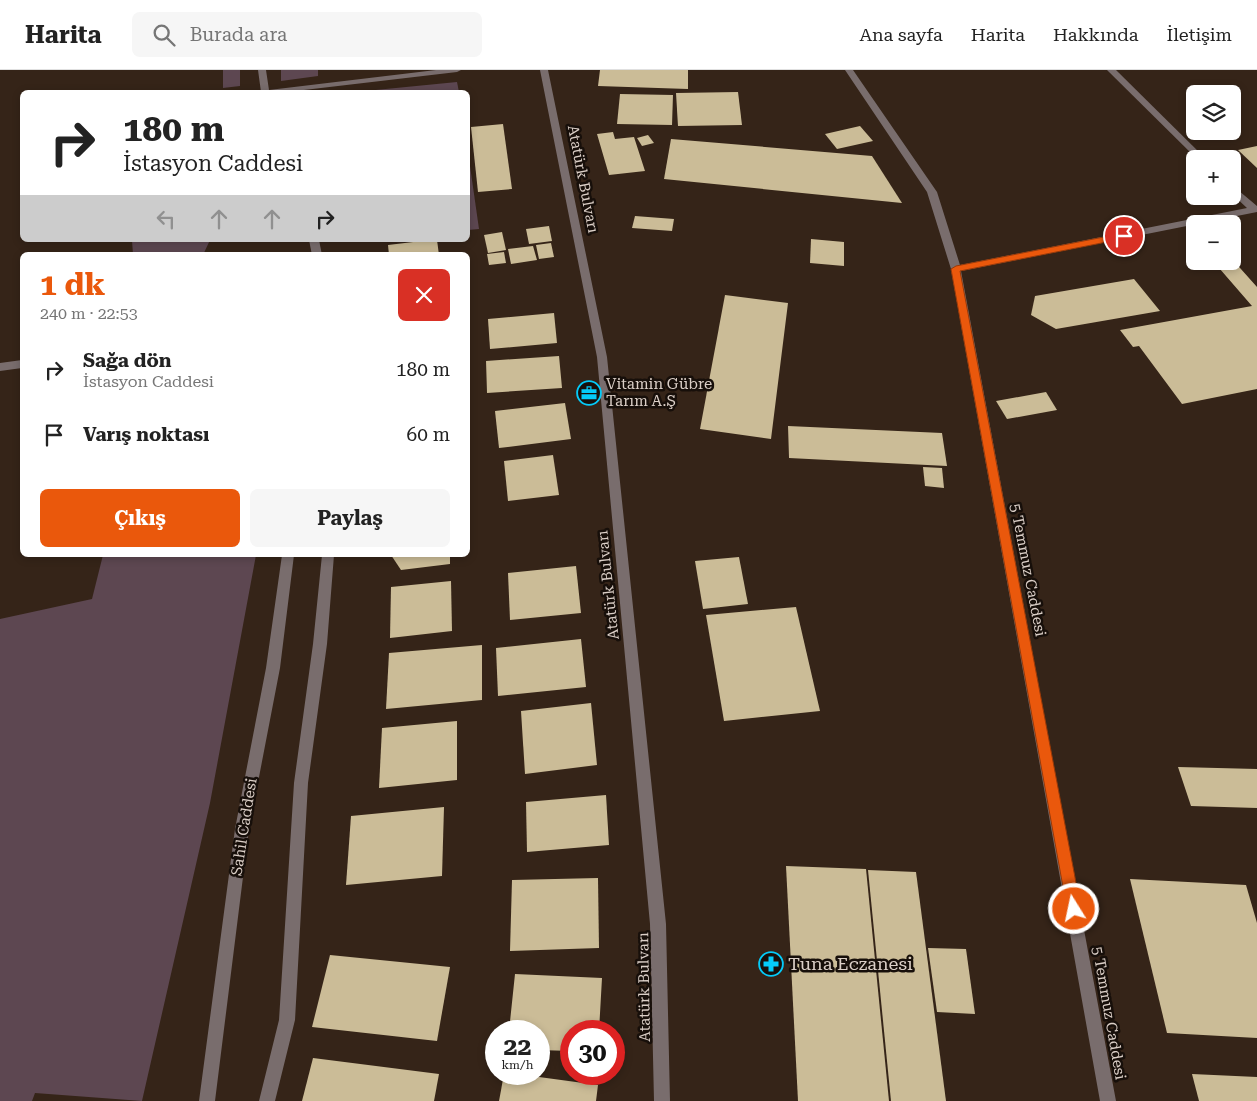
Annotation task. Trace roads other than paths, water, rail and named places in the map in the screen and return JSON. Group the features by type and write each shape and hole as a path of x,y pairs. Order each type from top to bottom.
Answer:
{"street":[{"path":"262,70 265,90"},
{"path":"287,90 457,70"},
{"name":"Atatürk Bulvarı","path":"544,70 602,356 658,924 662,1101"},
{"name":"5 Temmuz Caddesi","path":"849,70 932,192 956,269 1050,775 1108,1101"},
{"path":"1111,70 1193,150"},
{"path":"1241,196 1256,209"},
{"path":"956,269 1256,209"},
{"path":"0,367 20,364"},
{"name":"Sahil Caddesi","path":"207,1101 242,828 273,668 288,557"},
{"path":"267,1101 287,1020 301,783 320,644 328,557"}],"place":[{"name":"Vitamin Gübre Tarım A.Ş","path":"589,393"},
{"name":"Tuna Eczanesi","path":"771,964"}]}
